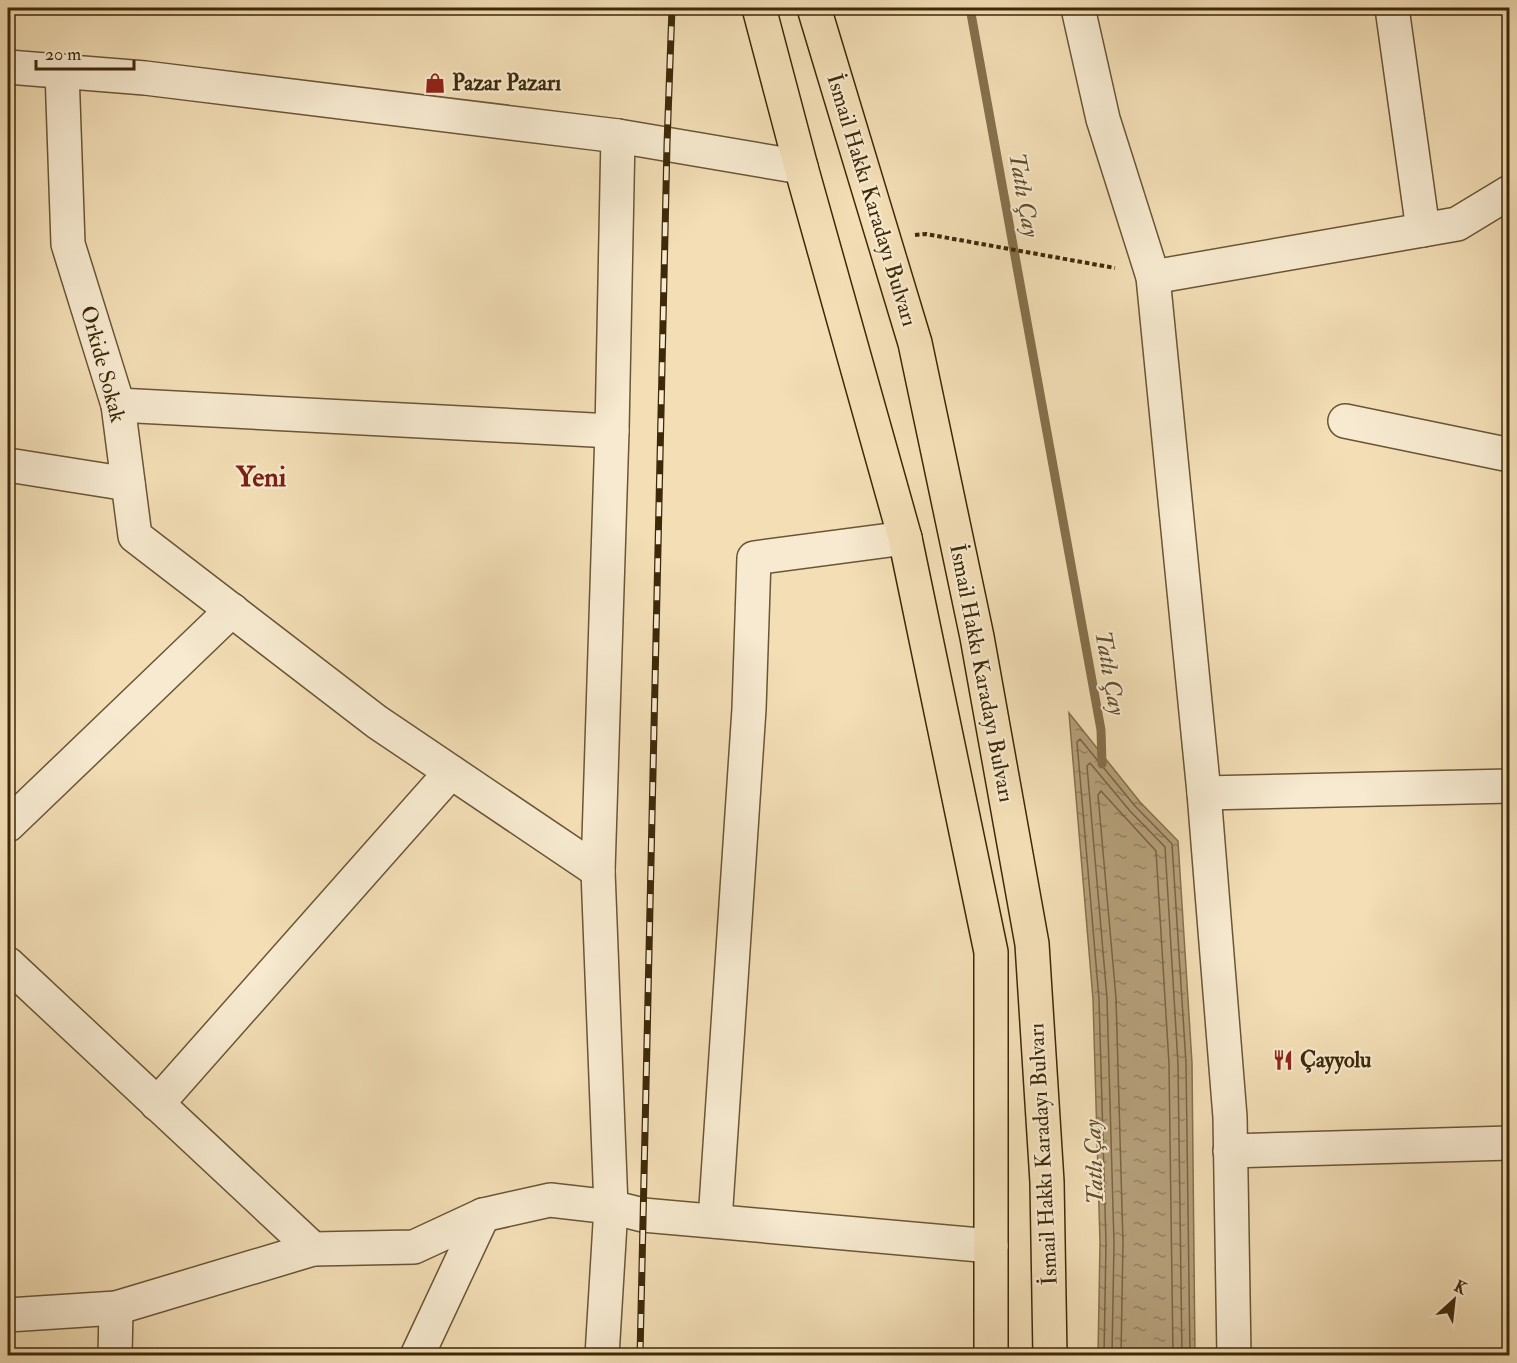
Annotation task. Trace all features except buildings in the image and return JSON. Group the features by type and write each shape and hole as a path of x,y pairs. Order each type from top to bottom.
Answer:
{"highway":[{"path":"759,8 904,538 991,952 991,1356"},
{"name":"İsmail Hakkı Karadayı Bulvarı","path":"814,8 915,343 977,637 1032,944 1047,1182 1050,1356"}],"street":[{"path":"1078,8 1103,119 1153,277 1204,793 1230,1117 1234,1356"},
{"path":"1392,8 1423,230"},
{"path":"8,67 157,79 618,136 801,167"},
{"name":"Orkide Sokak","path":"62,71 68,244 118,405 135,536 377,722 598,871"},
{"path":"602,1356 611,1207 598,871 612,431 618,136"},
{"path":"1153,277 1457,224 1509,192"},
{"path":"118,405 612,431"},
{"path":"1344,421 1509,455"},
{"path":"8,465 128,484"},
{"path":"715,1221 749,710 754,558 904,538"},
{"path":"11,816 232,610"},
{"path":"157,1104 451,772"},
{"path":"1204,793 1509,786"},
{"path":"8,964 313,1250"},
{"path":"1230,1151 1509,1143"},
{"path":"8,1315 116,1308 313,1250 414,1247 483,1215 550,1200 611,1207 643,1215 991,1246"},
{"path":"417,1356 483,1215"},
{"path":"115,1356 116,1308"}],"path":[{"path":"926,234 1122,269"}],"water":[{"path":"1069,713 1140,802 1178,841 1192,1063 1195,1355 1098,1355 1100,1243 1093,999"}],"waterway":[{"name":"Tatlı Çay","path":"970,8 1101,730 1102,764"}],"railway":[{"path":"640,1356 672,8"}],"place":[{"name":"Pazar Pazarı","path":"435,83"},
{"name":"Çayyolu","path":"1283,1060"}],"district":[{"name":"Yeni","path":"261,477"}]}
